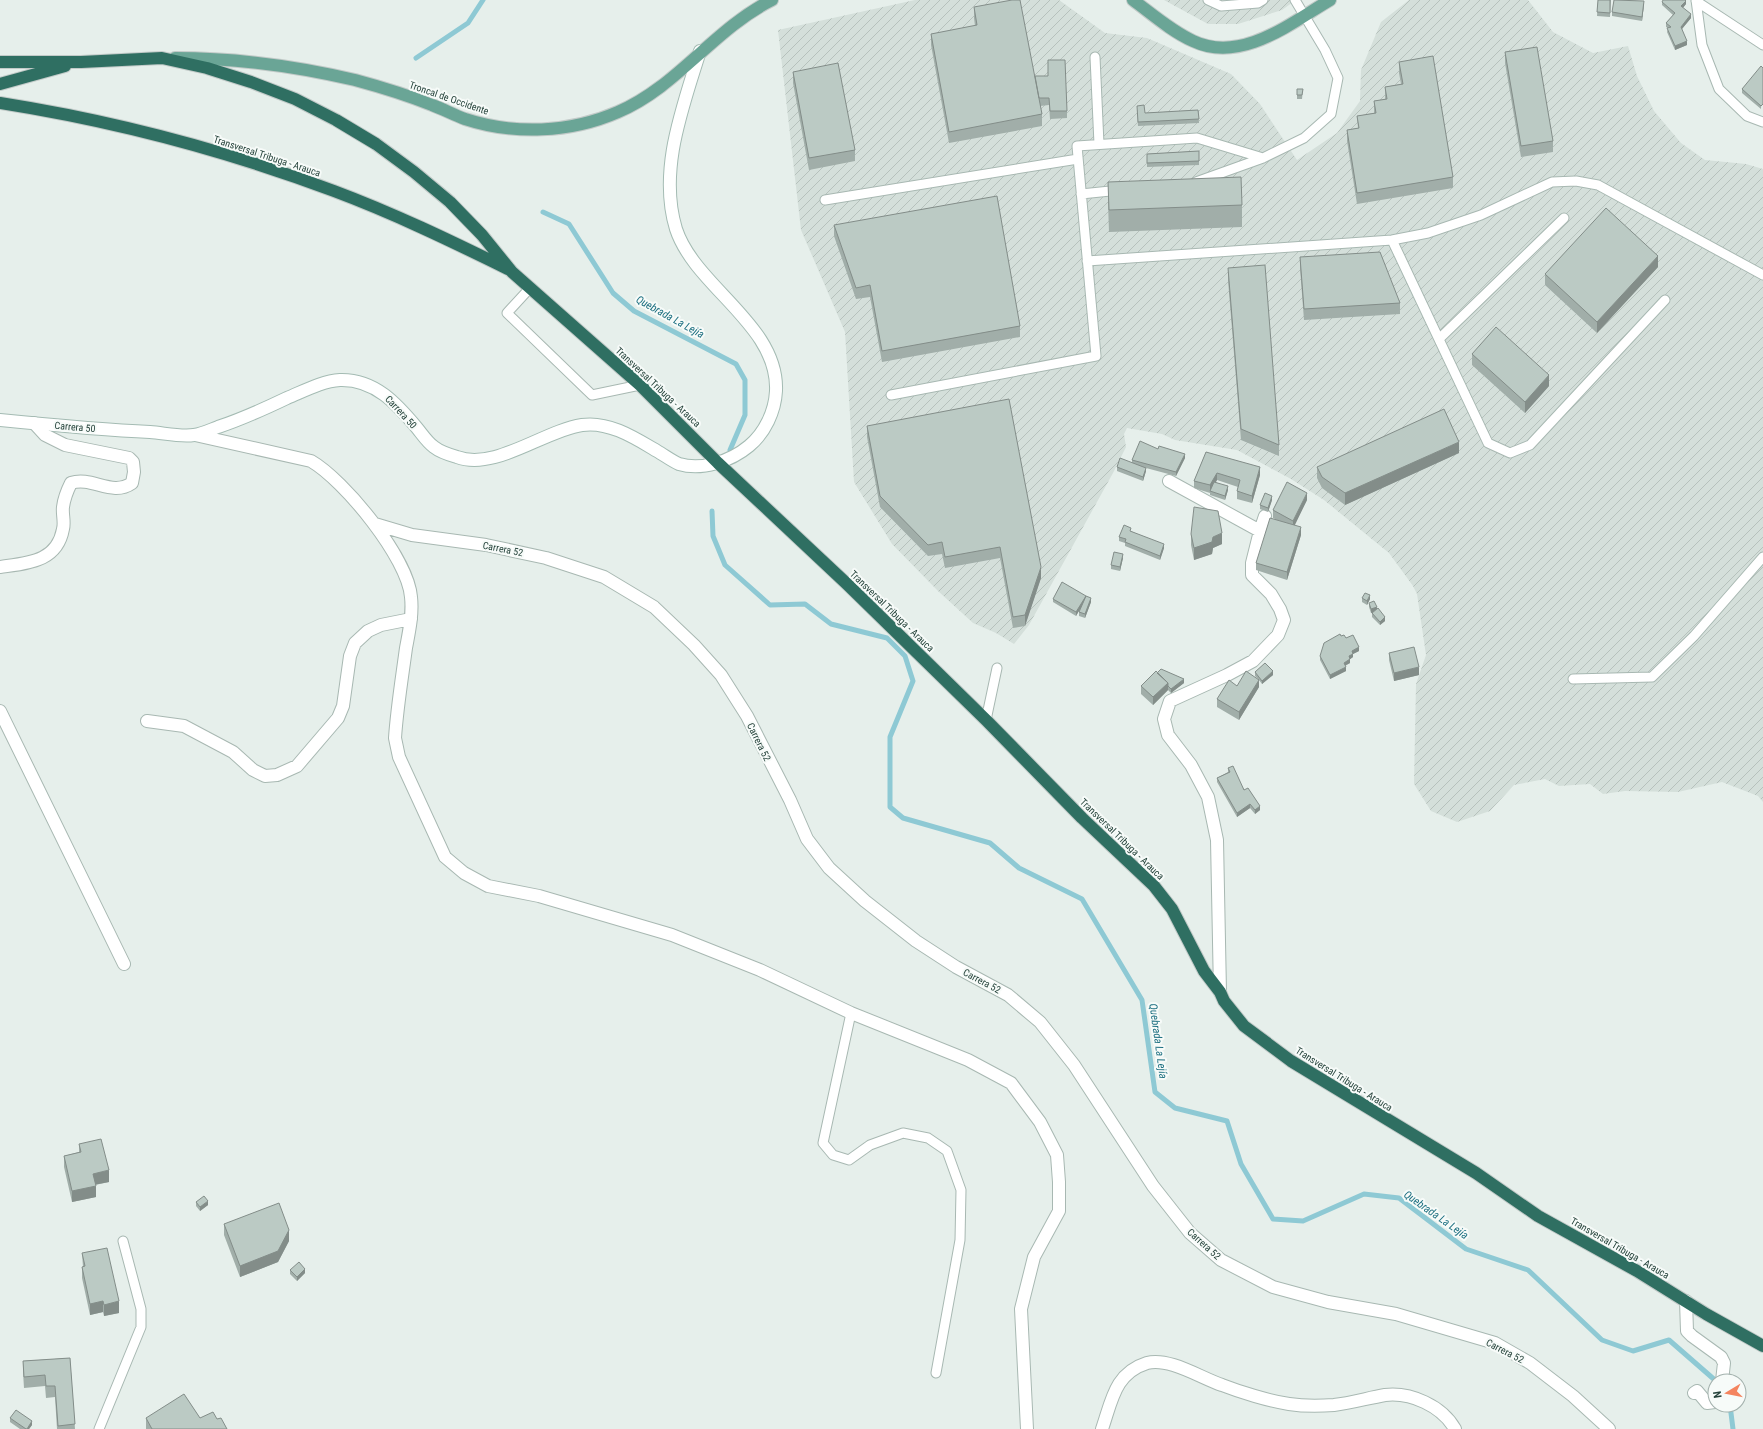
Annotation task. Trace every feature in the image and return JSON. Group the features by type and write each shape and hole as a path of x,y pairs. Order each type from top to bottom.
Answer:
{"highway":[{"name":"Troncal de Occidente","path":"0,62 82,62 162,58"},
{"name":"Transversal Tribuga - Arauca","path":"162,58 207,68 295,99 336,120 376,144 414,172 450,202 482,235 512,272 640,385 718,463 847,584 986,720 1082,818 1154,886 1172,909 1204,971 1220,992 1224,1001 1244,1026 1291,1061 1476,1173 1538,1216 1637,1271 1763,1346"},
{"name":"Troncal de Occidente","path":"0,84 82,62"},
{"name":"Transversal Tribuga - Arauca","path":"0,103 54,111 149,132 243,159 335,191 411,223 512,272"}],"main road":[{"name":"Troncal de Occidente","path":"162,58 240,60 318,72 394,92 464,118 491,125 538,129 583,123 600,119 633,105 656,92 700,51 731,26 772,0"},
{"path":"1133,0 1193,41 1208,46 1224,47 1250,44 1281,30 1330,0"}],"street":[{"name":"Carrera 50","path":"0,420 195,435 240,420 323,383 341,380 370,386 384,393 397,405 434,447 460,459 483,460 505,454 545,436 583,424 607,426 632,436 678,463 696,466 718,463 742,452 754,442 764,429 772,413 776,392 775,372 767,350 732,305 697,266 677,231 672,211 670,192 671,166 678,124 700,51"},
{"path":"0,567 41,559 49,555 55,549 64,528 63,508 71,483 81,481 116,488 124,488 132,483 134,472 133,462 128,458 65,445 45,435 34,423"},
{"path":"195,435 311,461 338,481 375,524 407,581 411,597 411,619 395,738 400,757 445,857 464,874 488,886 539,896 672,935 760,970 851,1012 968,1060 1011,1083 1040,1122 1057,1154 1059,1182 1059,1211 1034,1257 1021,1309 1027,1429"},
{"path":"1169,481 1260,531"},
{"path":"1220,992 1217,840 1208,797 1191,765 1168,735 1164,719 1170,701 1227,675 1253,661 1278,635 1284,620 1280,609 1272,594 1252,576 1252,563 1265,516"},
{"name":"Carrera 52","path":"375,524 412,535 486,545 546,558 604,577 654,607 694,645 721,675 747,716 790,800 807,839 828,868 865,901 916,941 956,967 1008,995 1040,1022 1074,1065 1153,1186 1190,1233 1221,1260 1273,1287 1328,1302 1396,1314 1495,1343 1530,1363 1573,1396 1609,1429"},
{"path":"147,721 184,726 233,752 253,770 264,776 277,775 298,766 338,718 343,706 350,656 355,643 368,631 381,625 411,619"},
{"path":"0,711 124,964"},
{"path":"1686,1301 1687,1330 1692,1336 1721,1358 1724,1363 1723,1373"},
{"path":"1102,1429 1119,1384 1126,1374 1135,1368 1150,1363 1166,1363 1223,1385 1289,1404 1333,1405 1386,1395 1409,1397 1432,1406 1450,1420 1455,1429"},
{"path":"1694,1393 1697,1392 1707,1403"}],"lane":[{"path":"1208,0 1221,6 1258,3 1263,0"},
{"path":"1183,183 1199,182 1263,158 1304,138 1330,114 1338,78 1325,50 1295,0"},
{"path":"1696,1 1763,45"},
{"path":"1696,1 1702,45 1720,89 1747,116 1763,122"},
{"path":"1095,57 1099,144"},
{"path":"891,395 1096,356 1077,146 1197,138 1263,158"},
{"path":"825,200 1078,159"},
{"path":"1087,261 1392,240 1428,233 1481,216 1552,182 1576,181 1598,185 1763,275"},
{"path":"1081,194 1128,189"},
{"path":"1439,339 1564,218"},
{"path":"1392,240 1488,443 1510,453 1530,445 1665,300"},
{"path":"530,288 507,313 592,395 640,385"},
{"path":"1573,679 1652,677 1694,636 1763,557"},
{"path":"986,720 997,668"},
{"path":"851,1012 823,1143 833,1155 849,1160 870,1145 903,1133 928,1138 947,1151 961,1190 960,1240 936,1373"},
{"path":"99,1429 140,1327 141,1309 122,1241"}],"shaded area":[{"path":"915,0 1059,0 1105,33 1147,38 1231,74 1260,104 1297,160 1337,133 1360,101 1361,70 1381,22 1409,0 1528,0 1553,32 1593,53 1628,46 1637,76 1654,111 1681,143 1705,160 1746,164 1763,169 1763,802 1758,796 1722,782 1678,792 1625,791 1603,794 1590,784 1559,786 1545,779 1514,785 1490,811 1457,822 1431,811 1414,784 1416,684 1426,655 1417,594 1413,586 1389,553 1324,500 1291,479 1237,450 1175,440 1162,434 1127,428 1124,434 1126,447 1113,473 1029,625 1014,644 996,633 973,623 938,591 892,544 854,482 845,332 801,230 778,30"},
{"path":"1164,0 1296,0 1282,10 1238,24 1208,24"}],"building":[{"path":"1012,0 1020,0 1042,114 949,132 931,34 977,25 974,7"},
{"path":"1598,0 1610,0 1610,13 1597,12"},
{"path":"1614,0 1644,1 1642,17 1612,12"},
{"path":"1663,0 1685,0 1686,1 1681,6 1691,14 1681,27 1687,41 1675,46 1667,28 1671,27 1666,23 1675,13 1662,2"},
{"path":"1537,47 1553,141 1521,146 1505,52"},
{"path":"1433,56 1453,177 1357,193 1347,130 1359,128 1357,116 1376,113 1374,101 1387,99 1385,87 1403,84 1399,62"},
{"path":"1048,60 1065,60 1067,111 1050,111 1049,98 1039,98 1035,76 1048,76"},
{"path":"838,63 855,150 809,158 793,72"},
{"path":"1761,66 1763,68 1763,104 1761,106 1742,89"},
{"path":"1297,89 1303,89 1302,95 1297,95"},
{"path":"1144,105 1145,113 1198,110 1199,119 1138,122 1137,106"},
{"path":"1199,151 1199,161 1147,163 1147,154"},
{"path":"1241,177 1242,205 1109,210 1108,182"},
{"path":"997,196 1020,326 882,351 870,285 856,288 834,225"},
{"path":"1606,208 1658,256 1597,322 1545,274"},
{"path":"1380,252 1400,303 1304,309 1300,257"},
{"path":"1265,265 1279,445 1241,429 1228,268"},
{"path":"1496,327 1549,375 1525,402 1472,354"},
{"path":"1009,399 1041,567 1025,615 1013,617 1000,547 945,557 942,542 928,545 880,496 867,426"},
{"path":"1444,409 1459,442 1345,493 1322,477 1317,467"},
{"path":"1140,441 1158,449 1159,446 1185,454 1176,472 1132,460"},
{"path":"1206,452 1260,467 1252,496 1237,491 1240,480 1217,473 1210,485 1194,481"},
{"path":"1120,458 1146,468 1143,477 1117,467"},
{"path":"1214,482 1228,486 1225,496 1210,491"},
{"path":"1287,482 1307,493 1293,521 1273,510"},
{"path":"1265,493 1272,496 1268,508 1260,505"},
{"path":"1194,507 1218,511 1222,533 1213,537 1212,542 1194,548 1191,534"},
{"path":"1270,518 1301,527 1287,572 1256,563"},
{"path":"1124,525 1131,528 1130,531 1164,544 1160,556 1125,542 1126,539 1119,537"},
{"path":"1114,552 1123,554 1120,567 1111,565"},
{"path":"1062,582 1086,596 1076,612 1053,599"},
{"path":"1365,593 1370,595 1367,601 1362,598"},
{"path":"1086,596 1091,598 1085,614 1079,612"},
{"path":"1374,601 1377,607 1371,609 1369,603"},
{"path":"1378,608 1385,617 1380,622 1372,613"},
{"path":"1340,634 1341,636 1344,635 1346,638 1353,635 1359,647 1352,651 1353,654 1349,656 1350,659 1344,663 1346,667 1330,675 1320,656 1324,643"},
{"path":"1414,647 1419,667 1394,673 1389,653"},
{"path":"1265,663 1273,671 1262,681 1255,672"},
{"path":"1161,669 1184,679 1171,689 1168,686 1168,683 1157,673"},
{"path":"1156,671 1168,683 1153,697 1141,686"},
{"path":"1246,671 1259,680 1239,712 1217,699 1229,680 1237,686"},
{"path":"1233,766 1244,790 1248,788 1260,806 1255,810 1250,804 1237,813 1217,778 1230,772 1228,768"},
{"path":"101,1139 109,1170 93,1174 96,1186 72,1191 64,1156 81,1152 79,1144"},
{"path":"204,1196 208,1201 200,1207 196,1202"},
{"path":"279,1203 289,1230 278,1251 240,1266 224,1224"},
{"path":"107,1248 119,1301 104,1305 103,1301 90,1304 82,1267 85,1266 82,1253"},
{"path":"299,1262 305,1269 297,1277 290,1270"},
{"path":"70,1358 75,1424 58,1426 55,1386 46,1386 45,1375 24,1377 23,1361"},
{"path":"184,1394 200,1418 213,1412 217,1419 221,1418 227,1429 152,1429 146,1418"},
{"path":"16,1410 32,1421 27,1429 10,1418"}],"waterway":[{"name":"Quebrada La Lejía","path":"416,58 468,23 483,0"},
{"name":"Quebrada La Lejía","path":"543,212 569,224 613,293 634,311 736,364 745,380 745,415 730,450"},
{"name":"Quebrada La Lejía","path":"712,511 713,536 725,565 770,605 805,604 831,624 887,638 905,656 913,681 890,737 890,807 903,818 990,843 1019,868 1082,899 1142,1000 1155,1092 1175,1108 1227,1121 1241,1164 1273,1219 1303,1221 1364,1194 1399,1198 1466,1249 1528,1270 1602,1340 1633,1351 1669,1340 1707,1373"},
{"name":"Quebrada La Lejía","path":"1731,1413 1733,1429"}]}
